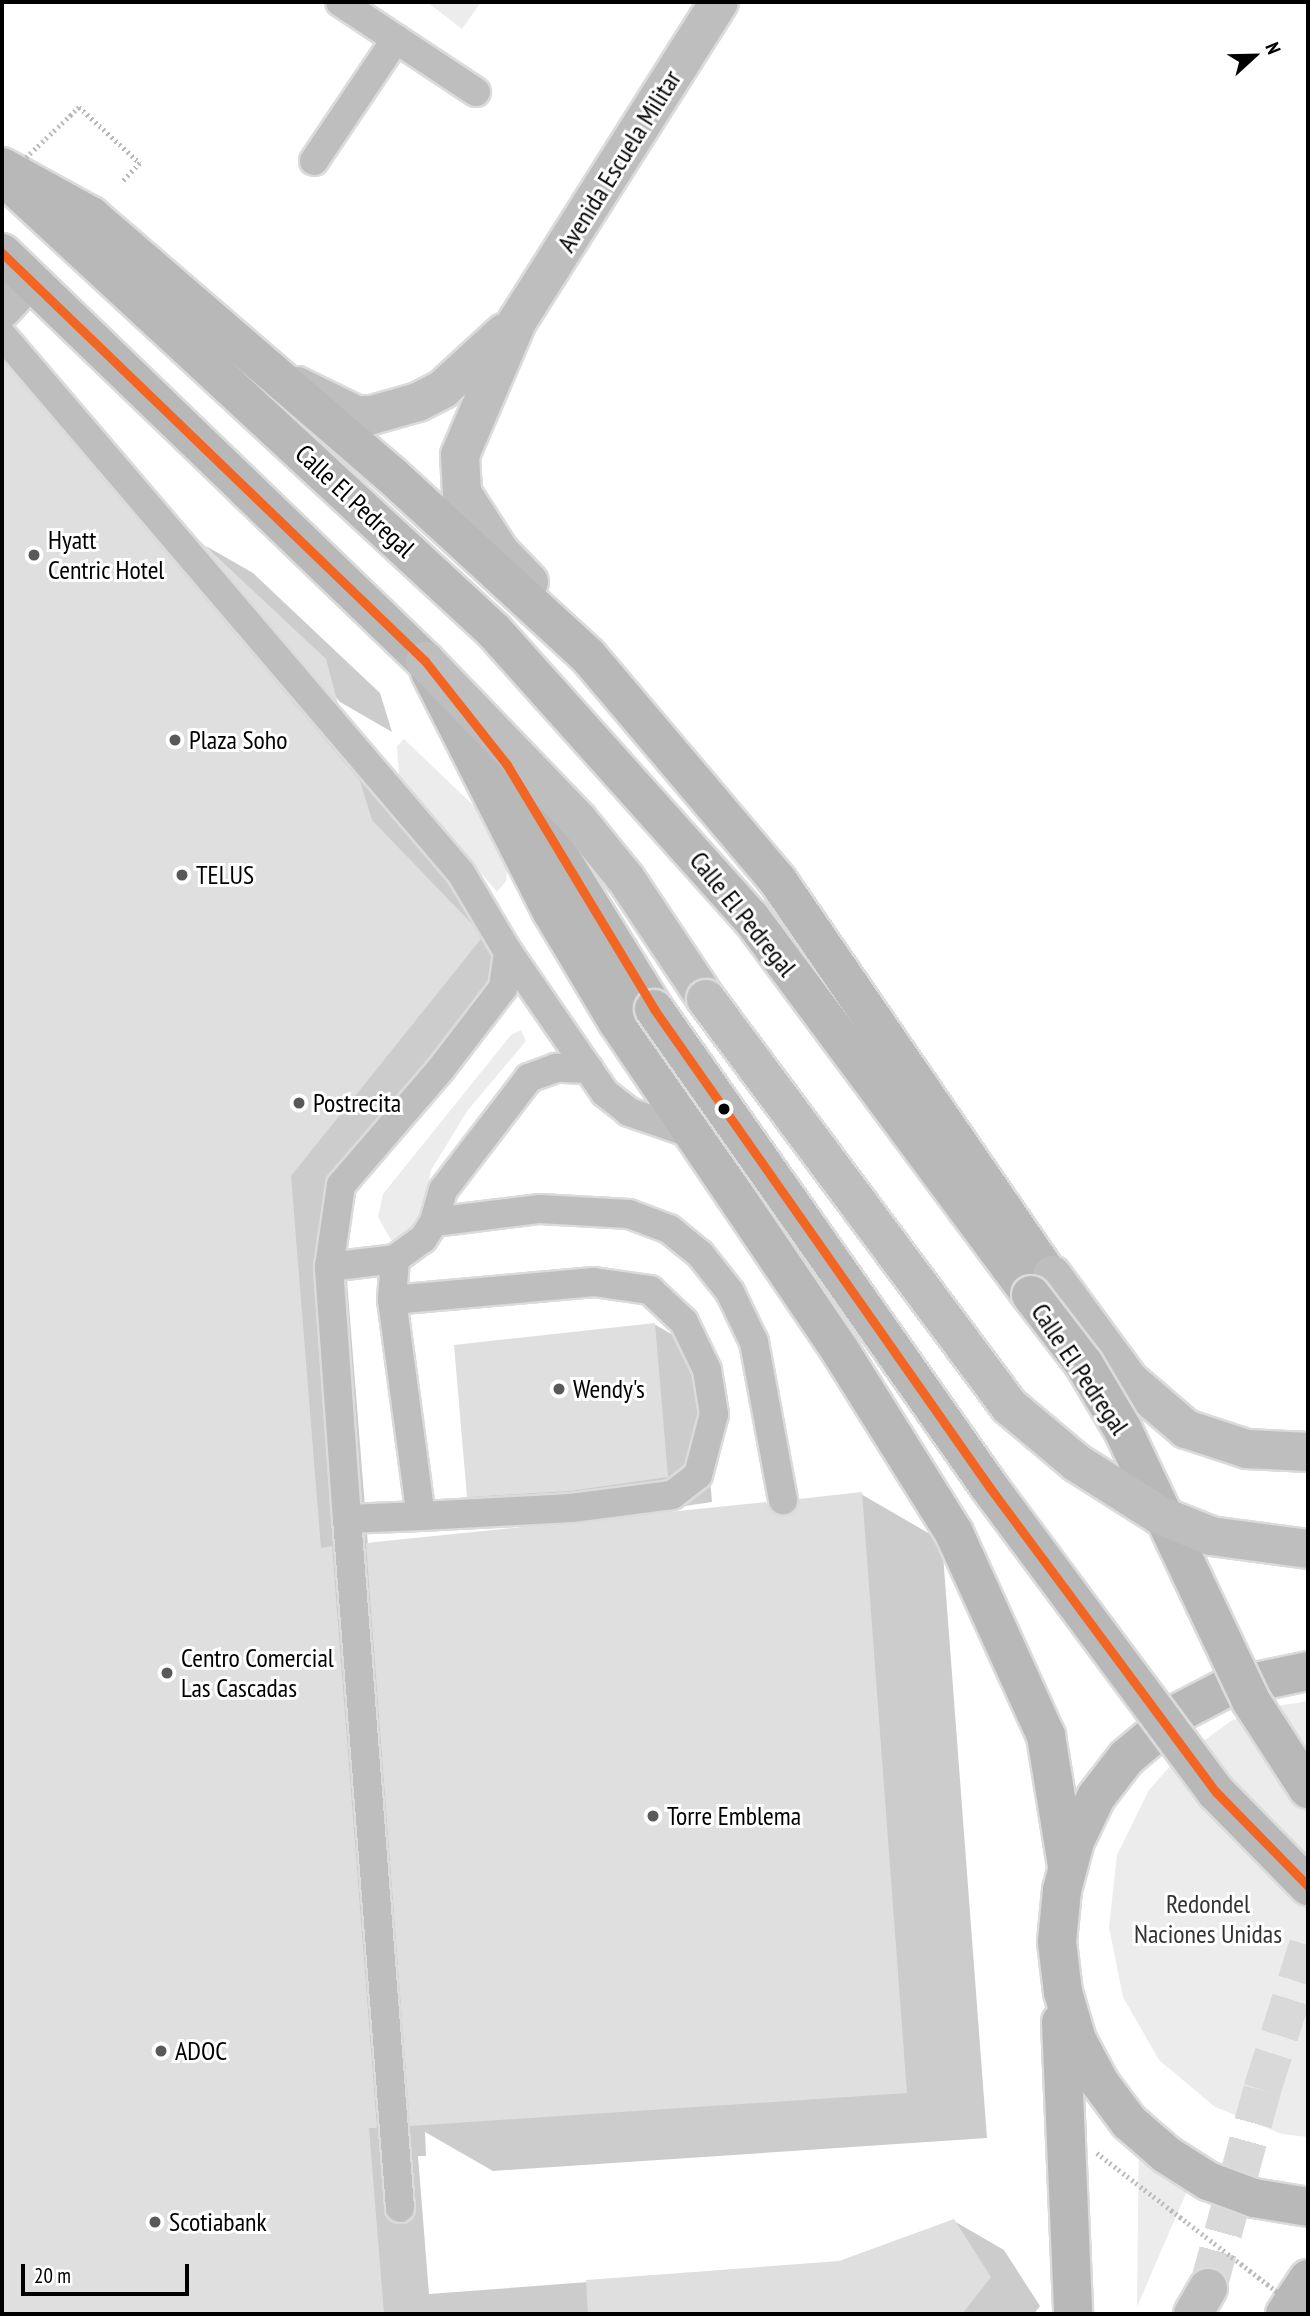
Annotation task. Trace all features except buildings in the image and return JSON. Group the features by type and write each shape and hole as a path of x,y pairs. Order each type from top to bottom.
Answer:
{"main road":[{"name":"Avenida Escuela Militar","path":"588,656 548,602 500,552 462,493 460,455 518,320 719,2"},
{"path":"2,167 91,216 278,377 588,656 778,881 1052,1275 1130,1381 1186,1429 1247,1449 1308,1452"},
{"name":"Calle El Pedregal","path":"2,178 172,336 366,508 494,631 751,918 1084,1364 1157,1494 1182,1559 1251,1702 1308,1789"},
{"path":"2,253 425,661 578,820 626,879 706,999 1009,1406 1077,1463 1159,1515 1211,1536 1308,1549"},
{"path":"2,309 29,280"},
{"name":"Avenida Escuela Militar","path":"278,377 356,415 372,415 418,402 443,389 518,320"},
{"path":"425,661 507,765 654,1009 990,1488 1216,1792 1308,1886"},
{"path":"425,661 552,912 690,1133 841,1352 954,1533 1046,1736 1068,1865"},
{"path":"1052,1275 1142,1428 1231,1614 1249,1681"},
{"path":"1073,2314 1058,1916 1068,1865 1096,1797 1126,1758 1182,1711 1249,1681 1308,1671"},
{"path":"1059,1967 1069,2016 1087,2062 1129,2122 1167,2155 1208,2182 1254,2198 1308,2207"},
{"path":"1285,2314 1308,2279"}],"lane":[{"path":"340,2 475,92"},
{"path":"314,161 396,39"},
{"path":"2,335 335,729 407,807 461,873 508,952 605,1093 629,1112 690,1133"},
{"path":"400,2208 329,1267 341,1185 440,1070 503,988 508,952"},
{"path":"329,1267 396,1259 424,1239 434,1222 443,1190 529,1078 556,1068 589,1069"},
{"path":"434,1222 540,1209 629,1214 669,1229 700,1254 730,1292 754,1342 783,1500"},
{"path":"396,1259 392,1300 421,1516"},
{"path":"347,1520 572,1508 671,1495 698,1475 714,1414 707,1370 684,1321 649,1290 594,1282 392,1300"}],"path":[{"path":"2,178 79,107 140,163"},
{"path":"1097,2153 1306,2314"}],"green space":[{"path":"427,2 481,2 462,29"},
{"path":"404,739 477,809 492,831 507,870 506,881 497,892 399,777 397,746"},
{"path":"521,1030 526,1041 468,1110 431,1170 419,1229 399,1242 391,1240 378,1217 383,1194 511,1035"},
{"name":"Redondel Naciones Unidas","path":"1308,1701 1308,2137 1282,2134 1215,2107 1159,2060 1123,1997 1109,1927 1117,1855 1149,1790 1173,1763 1231,1721 1265,1708"},
{"path":"1139,2126 1200,2161 1137,2307"}],"tunnel":[{"path":"1208,2288 1262,2090 1308,1945"}],"transit line":[{"path":"2,253 425,661 507,765 654,1009 990,1488 1216,1792 1308,1886"}],"place":[{"name":"Hyatt Centric Hotel","path":"34,555"},
{"name":"Plaza Soho","path":"175,740"},
{"name":"TELUS","path":"182,875"},
{"name":"Postrecita","path":"299,1103"},
{"name":"Wendy's","path":"559,1389"},
{"name":"Centro Comercial Las Cascadas","path":"167,1673"},
{"name":"Torre Emblema","path":"653,1816"},
{"name":"ADOC","path":"161,2051"},
{"name":"Scotiabank","path":"155,2222"}]}
